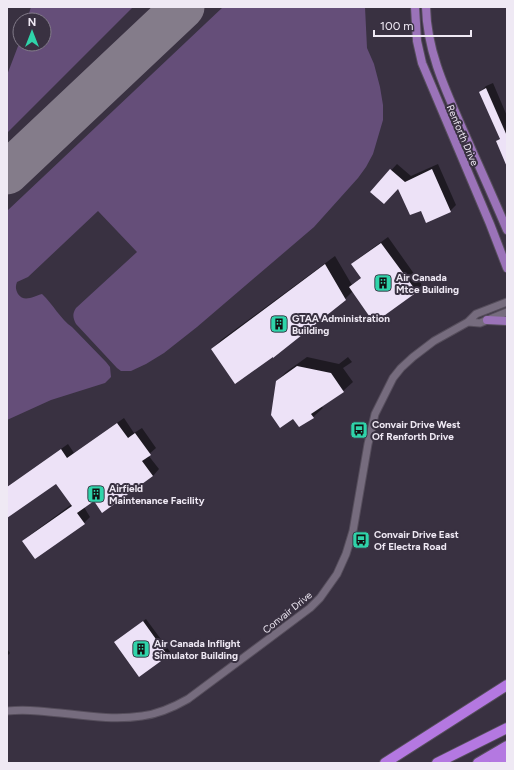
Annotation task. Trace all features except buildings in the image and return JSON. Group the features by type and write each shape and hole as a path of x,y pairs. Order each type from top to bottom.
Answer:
{"highway":[{"path":"384,763 507,685"},
{"path":"437,763 507,728"},
{"path":"478,763 507,746"},
{"path":"495,763 507,757"}],"main road":[{"name":"Renforth Drive","path":"415,7 414,17 422,63 507,268"},
{"name":"Renforth Drive","path":"426,7 428,35 442,84 507,230"},
{"path":"487,320 507,321"}],"street":[{"name":"Convair Drive","path":"7,711 29,710 100,718 123,718 156,713 170,708 188,698 310,608 329,587 338,574 346,554 357,511 372,425 379,406 393,378 413,357 434,341 468,322 476,314 507,302"},
{"name":"Convair Drive","path":"468,322 480,323 507,312"}],"shaded area":[{"path":"31,7 133,7 7,133 7,75 16,52 52,52 52,12 29,12"},
{"path":"223,7 365,7 367,48 374,64 383,105 383,120 373,154 358,178 314,227 197,327 164,353 131,371 121,371 117,368 76,324 73,314 76,308 137,252 98,211 28,277 17,282 16,288 20,297 23,298 29,298 42,294 64,320 106,362 110,367 111,377 105,383 51,400 7,420 7,211"}],"taxiway":[{"path":"79,105 147,30 163,7"}],"runway":[{"path":"7,173 183,7"}],"place":[{"name":"Air Canada Mtce Building","path":"383,283"},
{"name":"GTAA Administration Building","path":"279,324"},
{"name":"Convair Drive West Of Renforth Drive","path":"359,430"},
{"name":"Airfield Maintenance Facility","path":"96,494"},
{"name":"Convair Drive East Of Electra Road","path":"361,540"},
{"name":"Air Canada Inflight Simulator Building","path":"141,649"}]}
